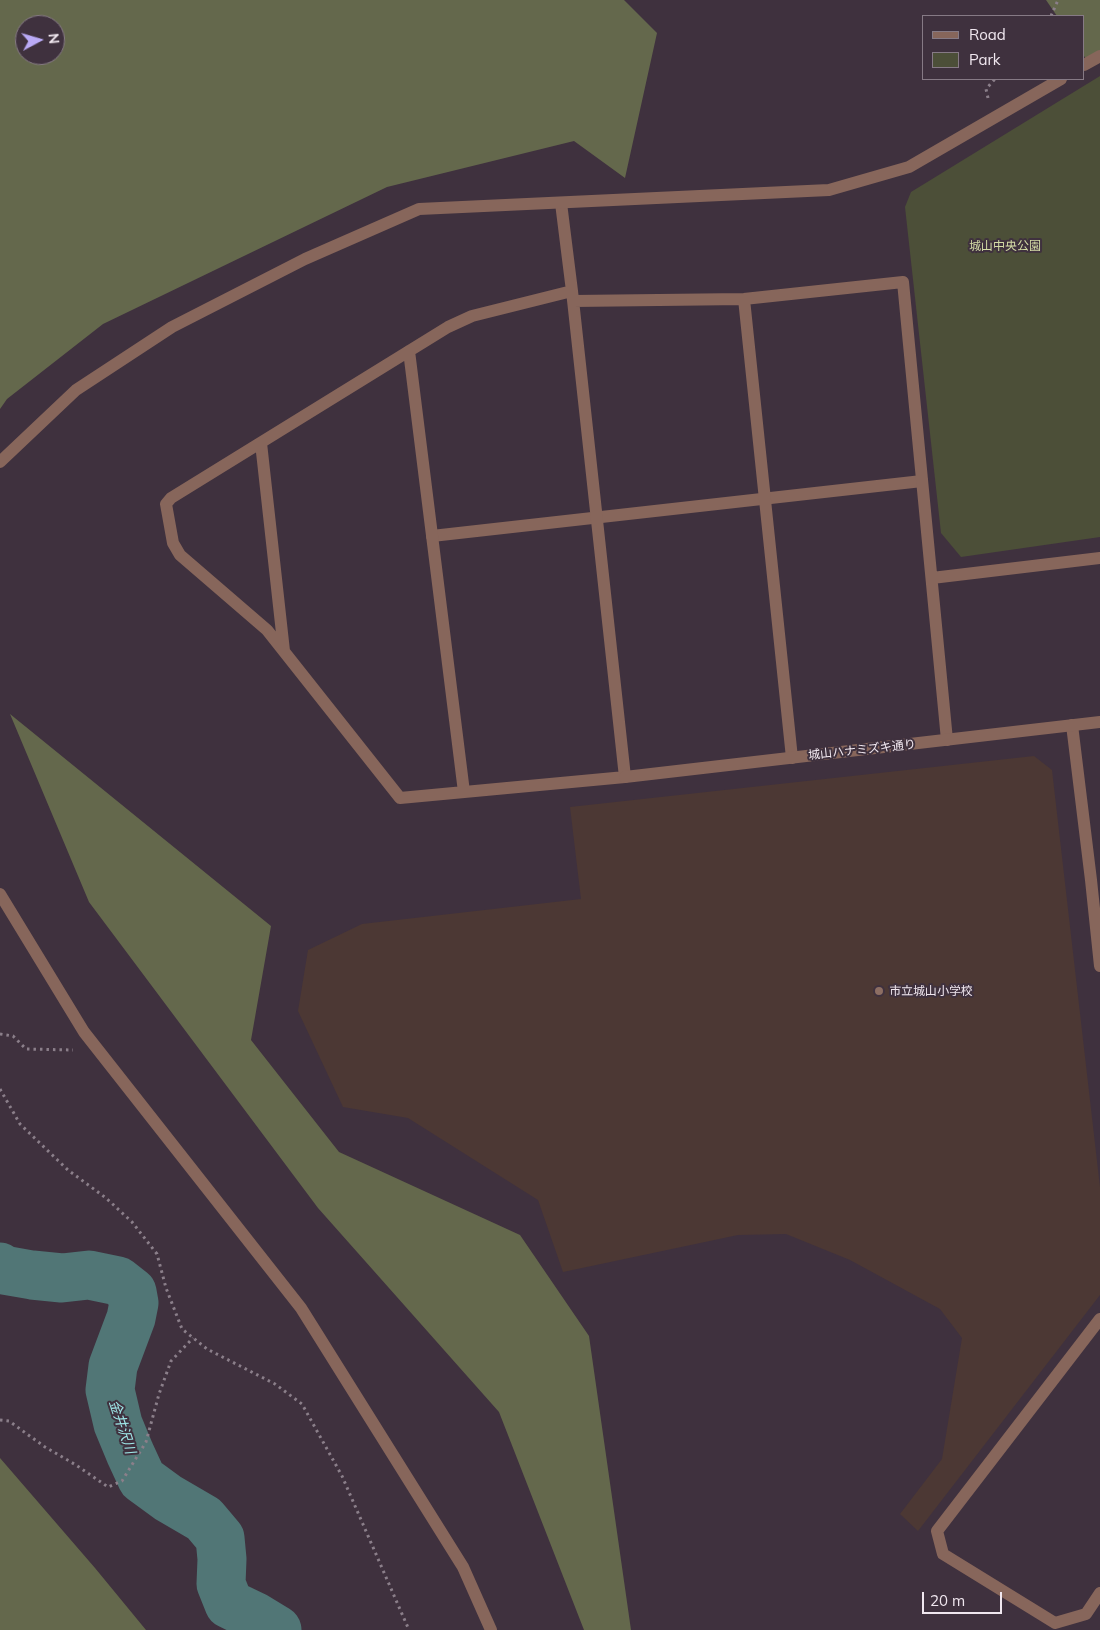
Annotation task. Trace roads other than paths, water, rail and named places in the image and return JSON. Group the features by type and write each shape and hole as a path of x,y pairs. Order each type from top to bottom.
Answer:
{"street":[{"path":"1085,65 1100,56"},
{"path":"0,462 76,390 172,327 305,260 419,209 830,190 908,167 1059,80"},
{"path":"561,203 573,296 625,777"},
{"path":"284,651 267,630 180,555 173,543 166,504 171,498 448,327 472,316 573,296 744,298 903,282 947,740"},
{"path":"744,298 792,758"},
{"path":"409,351 464,792"},
{"path":"260,443 284,651"},
{"path":"432,536 922,481"},
{"path":"932,578 1100,558"},
{"name":"城山ハナミズキ通り","path":"284,651 400,798 625,777 1100,722"},
{"path":"1072,725 1096,879 1100,966"},
{"path":"0,894 84,1032 301,1308 463,1568 491,1630"},
{"path":"1100,1319 937,1531 943,1554 1055,1624 1086,1614 1100,1593"}],"waterway":[{"name":"金井沢川","path":"0,1267 4,1270 32,1275 62,1278 89,1275 118,1281 132,1292 134,1303 131,1318 113,1366 110,1390 118,1424 130,1453 142,1479 168,1498 204,1519 220,1538 222,1559 221,1584 229,1604 277,1630"}],"place":[{"name":"市立城山小学校","path":"879,991"}],"park label":[{"name":"城山中央公園","path":"1005,246"}]}
